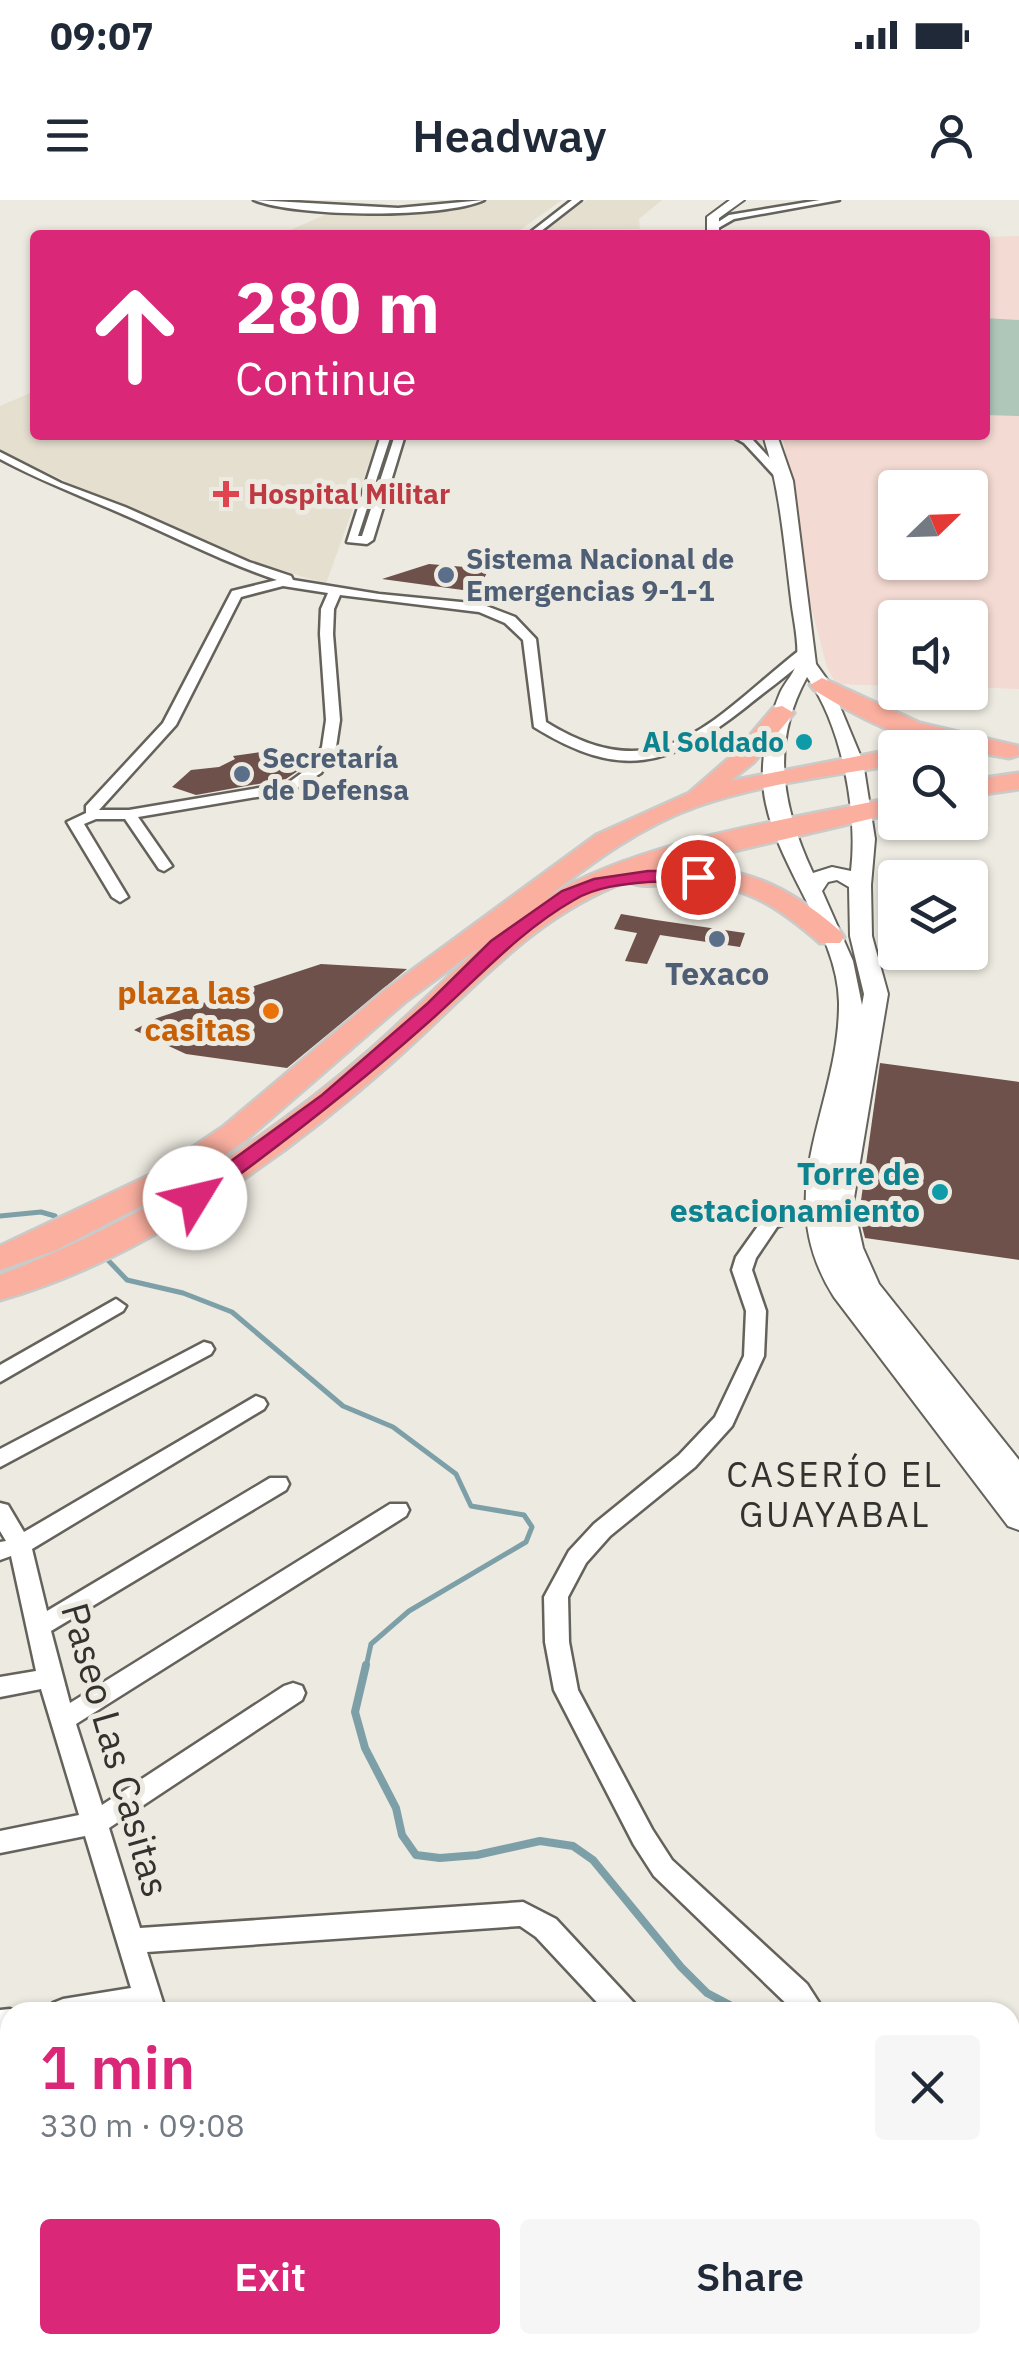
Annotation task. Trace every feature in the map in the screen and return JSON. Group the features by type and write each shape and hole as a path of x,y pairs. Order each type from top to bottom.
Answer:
{"highway":[{"path":"811,667 890,723 935,738 1014,751"},
{"path":"0,1259 44,1242 166,1180 235,1132 395,996 605,841 688,802 745,756 782,713"},
{"path":"988,752 1014,751"},
{"path":"688,802 775,788 804,772 878,759"},
{"path":"804,772 844,782 859,801 878,804"},
{"path":"988,785 1019,781"},
{"path":"775,788 810,815 833,818"},
{"path":"0,1288 70,1263 195,1198 366,1069 498,945 568,895 674,854 833,818 859,801"},
{"path":"865,839 878,822"},
{"path":"594,884 648,876 740,882 789,902 830,937"}],"main road":[{"path":"713,230 713,218 738,200"},
{"path":"771,440 785,481 811,667 853,762 865,839 860,885 861,936 876,994 840,1204 846,1243 868,1288 1019,1482"},
{"path":"811,667 795,679 782,713 775,788 786,828 850,995 846,1045 816,1206 826,1260 844,1291 1019,1518"},
{"path":"810,892 821,875 853,878 860,885"}],"street":[{"path":"258,200 331,210 431,208 480,200"},
{"path":"528,230 566,200"},
{"path":"538,230 577,200"},
{"path":"716,230 732,217 835,200"},
{"path":"384,440 351,539 367,540 398,440"},
{"path":"746,440 785,481"},
{"path":"0,455 56,485 121,508 245,565 303,584 481,608 510,620 529,639 530,677 540,724 578,744 623,756 641,758 680,748 811,667"},
{"path":"94,815 91,809 173,717 186,710 244,596 257,590 303,584"},
{"path":"120,897 74,822 94,815 129,814 292,787 310,779 323,766 332,669 326,608 336,590"},
{"path":"129,814 164,866"},
{"path":"804,2002 664,1868 643,1837 566,1690 557,1642 556,1597 576,1557 602,1530 687,1460 724,1421 754,1356 756,1311 742,1270 746,1257 770,1224 816,1206"},
{"path":"0,1375 116,1306"},
{"path":"0,1460 204,1349"},
{"path":"10,1548 256,1404"},
{"path":"37,1628 278,1484"},
{"path":"62,1720 398,1510"},
{"name":"Paseo Las Casitas","path":"0,1511 149,2002"},
{"path":"0,1687 50,1678"},
{"path":"0,1842 95,1822 293,1693"},
{"path":"132,1941 523,1914 546,1928 615,2002"}],"shaded area":[{"path":"486,200 562,200 520,230 290,230 329,213 445,208"},
{"path":"586,200 662,200 639,219 640,229 544,230"},
{"path":"1019,236 1019,689 988,688 988,600 878,600 878,685 836,684 827,667 803,576 784,440 990,440 990,237"},
{"name":"Hospital Militar","path":"30,393 30,440 377,440 326,584 230,554 153,523 0,450 0,406"}],"green space":[{"path":"990,318 1019,320 1019,416 990,415"}],"building":[{"name":"Sistema Nacional de Emergencias 9-1-1","path":"429,564 489,569 481,584 474,584 470,591 382,579"},
{"name":"Secretaría de Defensa","path":"261,752 308,764 286,779 196,795 172,787 191,770 219,767 235,759 233,756"},
{"name":"Texaco","path":"621,914 745,933 740,947 660,935 647,964 625,961 637,933 614,929"},
{"name":"plaza las casitas","path":"321,964 407,969 287,1068 186,1054 134,1030 157,1018"},
{"name":"Torre de estacionamiento","path":"880,1063 1019,1082 1019,1260 865,1238 859,1215"}],"waterway":[{"path":"0,1216 41,1212 55,1216"},
{"path":"104,1256 127,1280 183,1293 232,1312 343,1406 393,1427 456,1474 471,1506 524,1515 532,1527 526,1542 409,1611 371,1644 366,1667"},
{"path":"366,1665 355,1712 365,1748 396,1808 402,1835 416,1855 477,1855 540,1841 573,1846 593,1860 681,1967 707,1993 724,2002"}],"place":[{"name":"Hospital Militar","path":"226,494"},
{"name":"Sistema Nacional de Emergencias 9-1-1","path":"446,575"},
{"name":"Al Soldado","path":"804,742"},
{"name":"Secretaría de Defensa","path":"242,774"},
{"name":"Texaco","path":"717,939"},
{"name":"plaza las casitas","path":"271,1011"},
{"name":"Torre de estacionamiento","path":"940,1192"}],"district":[{"name":"CASERÍO EL GUAYABAL","path":"835,1495"}],"route":[{"path":"195,1198 329,1099 378,1059 498,945 568,895 594,884 648,876 698,877"}]}
